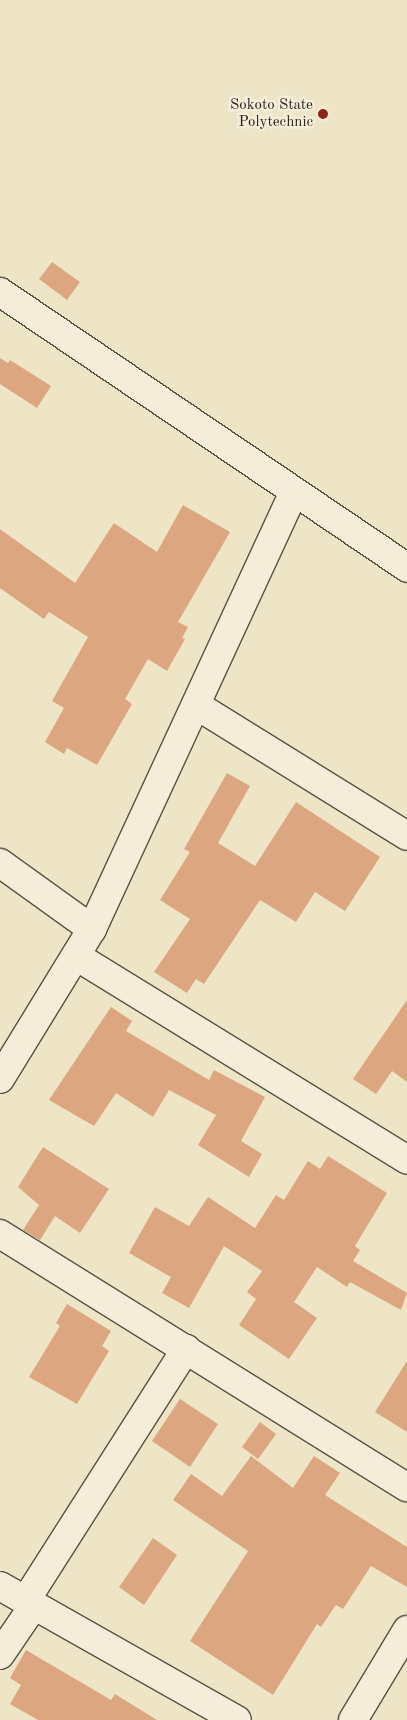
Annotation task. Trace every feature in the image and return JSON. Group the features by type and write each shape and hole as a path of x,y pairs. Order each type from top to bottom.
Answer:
{"street":[{"path":"0,292 407,568"},
{"path":"0,1079 92,929 294,492"},
{"path":"196,704 407,836"},
{"path":"0,863 92,929"},
{"path":"76,956 407,1160"},
{"path":"0,1234 407,1486"},
{"path":"0,1655 186,1349"},
{"path":"0,1586 237,1720"},
{"path":"353,1720 407,1630"}],"building":[{"path":"52,262 80,282 67,300 39,279"},
{"path":"0,358 8,363 10,360 51,386 37,408 0,384"},
{"path":"183,505 230,532 178,622 188,627 182,638 185,639 167,671 148,659 125,699 132,704 97,765 67,748 64,754 45,742 64,708 52,701 88,637 49,612 44,619 0,588 0,529 75,583 114,523 157,552"},
{"path":"227,773 250,786 218,843 255,866 296,802 380,857 345,911 315,892 296,922 260,900 204,984 196,979 187,993 154,972 190,919 160,900 190,852 184,849"},
{"path":"407,1000 407,1082 392,1071 376,1094 353,1079"},
{"path":"111,1007 132,1021 126,1031 209,1080 214,1070 265,1097 241,1141 262,1154 249,1177 198,1145 216,1115 169,1090 153,1117 116,1093 94,1126 49,1100"},
{"path":"43,1147 109,1189 80,1233 55,1216 40,1240 23,1230 39,1205 18,1187"},
{"path":"328,1156 387,1193 355,1246 360,1250 353,1261 407,1293 401,1310 350,1282 347,1287 317,1267 294,1302 317,1318 289,1359 239,1325 256,1299 247,1292 262,1271 224,1246 189,1308 162,1293 171,1277 129,1253 155,1207 189,1226 208,1197 255,1228 276,1195 284,1200 308,1161 320,1169"},
{"path":"67,1304 111,1331 102,1346 109,1351 77,1404 29,1377 60,1326 56,1323"},
{"path":"407,1361 407,1432 375,1412"},
{"path":"180,1399 218,1424 190,1467 152,1441"},
{"path":"260,1422 276,1434 258,1459 242,1447"},
{"path":"251,1456 293,1488 314,1456 340,1473 325,1495 407,1547 407,1587 371,1566 343,1609 336,1605 321,1627 317,1624 273,1695 190,1641 248,1551 173,1500 191,1474 222,1496"},
{"path":"153,1538 177,1555 144,1605 119,1587"},
{"path":"26,1650 111,1700 115,1694 157,1720 38,1720 10,1704 21,1685 10,1678"}],"place":[{"name":"Sokoto State Polytechnic","path":"323,114"}]}
